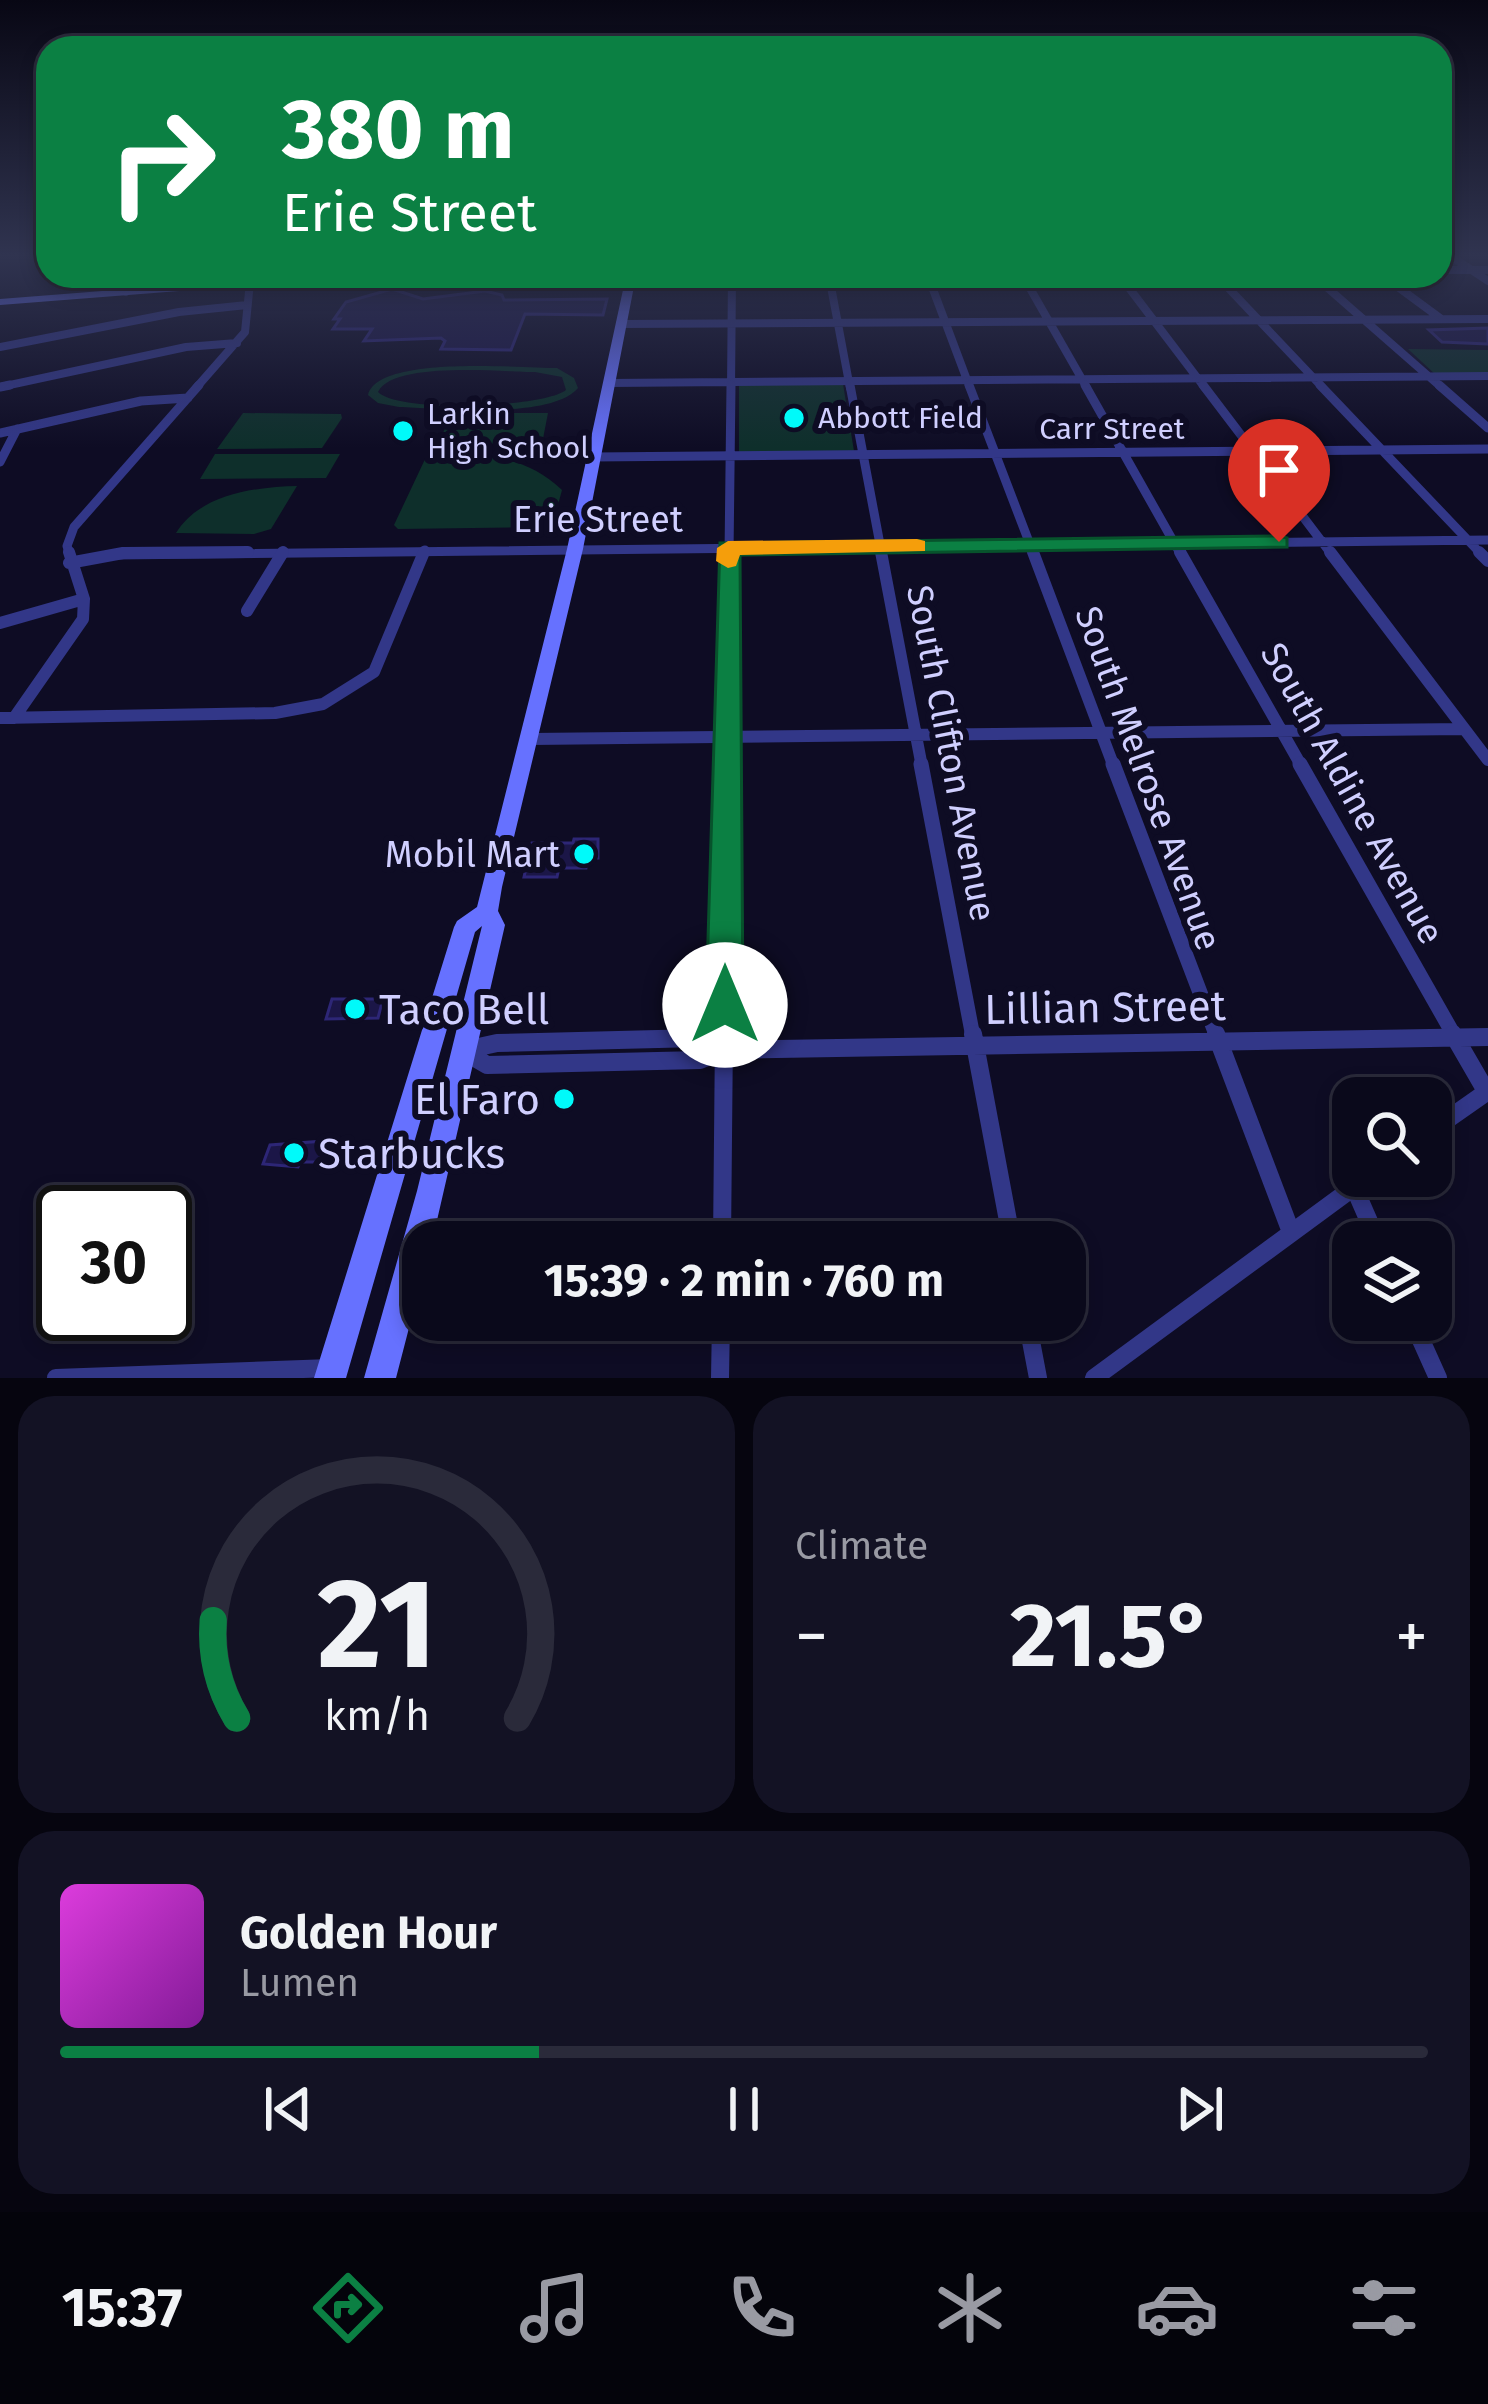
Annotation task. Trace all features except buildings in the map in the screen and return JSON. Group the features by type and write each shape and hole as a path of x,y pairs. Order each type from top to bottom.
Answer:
{"main road":[{"path":"332,1373 465,927 487,911 532,739 621,319"},
{"path":"380,1378 494,925 487,911"}],"street":[{"path":"0,347 140,319"},
{"path":"7,718 78,630 84,599 67,546 74,527 237,343 248,319"},
{"path":"722,1221 730,319"},
{"name":"South Clifton Avenue","path":"837,319 1008,1221"},
{"path":"620,324 1332,319"},
{"path":"1364,319 1488,428"},
{"path":"1155,320 1488,760"},
{"path":"1260,320 1488,561"},
{"name":"South Aldine Avenue","path":"1051,321 1487,1091"},
{"name":"South Melrose Avenue","path":"946,322 1291,1232"},
{"path":"0,387 186,347 237,343"},
{"path":"608,383 1488,376"},
{"path":"0,433 141,401 188,398"},
{"path":"0,462 17,429"},
{"name":"Carr Street","path":"593,457 1488,449"},
{"name":"Erie Street","path":"69,562 123,553 1488,540"},
{"path":"7,718 245,714 323,704 363,682 386,649 425,550"},
{"path":"248,611 283,551"},
{"path":"0,623 84,599"},
{"path":"532,739 1464,729"},
{"name":"Lillian Street","path":"463,1050 493,1065 700,1060 724,1050 1488,1037"},
{"path":"1452,1116 1487,1091"},
{"path":"1094,1378 1341,1197"},
{"path":"720,1378 721,1341"},
{"path":"1031,1341 1038,1378"},
{"path":"1421,1341 1438,1378"},
{"path":"56,1378 332,1373"}],"green space":[{"path":"1408,349 1488,350 1488,374 1436,375"},
{"path":"557,368 574,378 578,388 544,405 494,410 399,407 378,403 368,395 377,382 422,369","holes":["425,372 535,372 562,377 566,390 502,404 413,403 378,392 388,382"]},
{"name":"Abbott Field","path":"843,384 854,451 739,452 739,385"},
{"path":"243,413 341,414 342,418 322,448 217,449"},
{"path":"456,413 548,413 542,444 439,443 449,418"},
{"path":"215,454 340,454 326,478 200,479"},
{"path":"427,455 499,458 532,468 562,490 552,527 398,529 394,525"},
{"path":"297,486 271,529 254,534 176,533 214,501 247,491"}],"slow traffic":[{"path":"728,561 728,548 917,546"}],"place":[{"name":"Abbott Field","path":"794,418"},
{"name":"Larkin High School","path":"403,431"},
{"name":"Mobil Mart","path":"584,854"},
{"name":"Taco Bell","path":"355,1009"},
{"name":"El Faro","path":"564,1099"},
{"name":"Starbucks","path":"294,1153"}],"route":[{"path":"725,1005 728,548 1279,542"}]}
